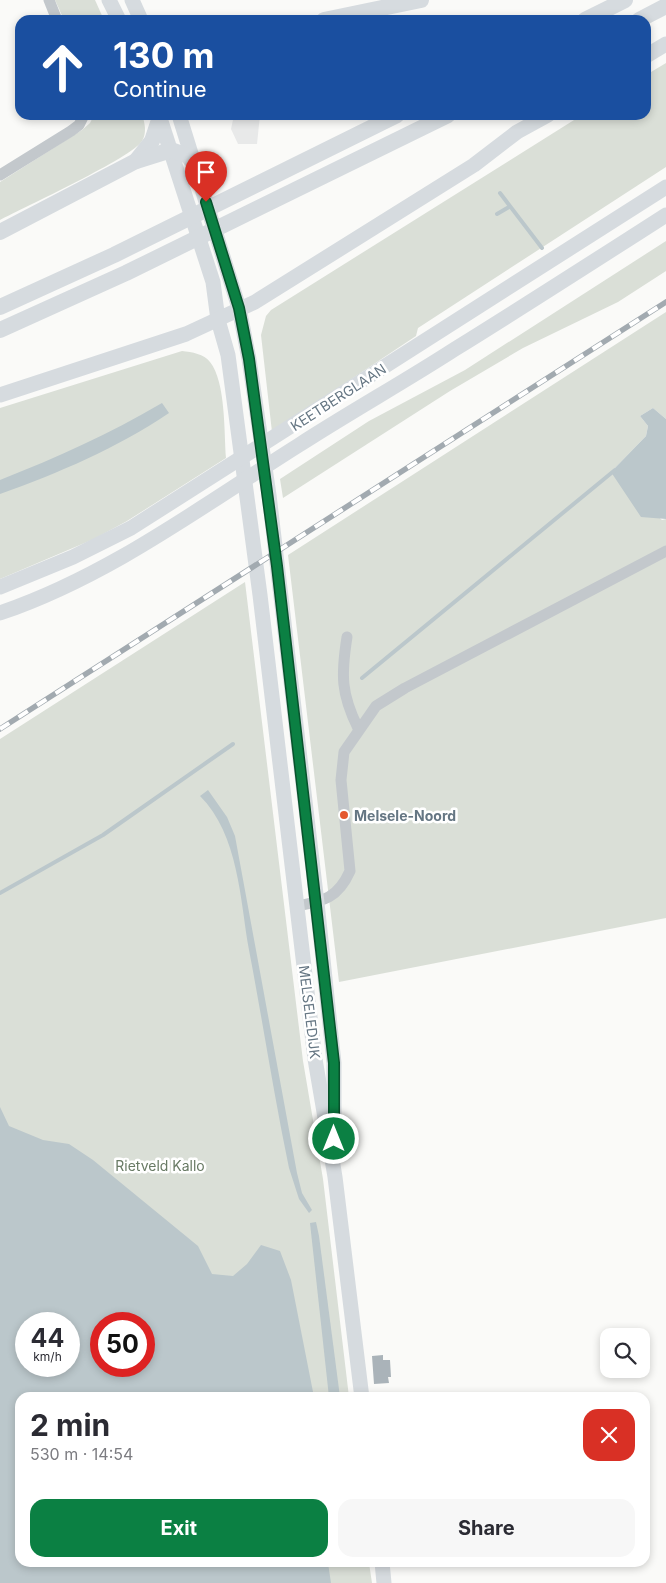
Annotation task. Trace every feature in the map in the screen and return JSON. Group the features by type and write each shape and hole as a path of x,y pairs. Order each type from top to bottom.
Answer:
{"highway":[{"path":"348,15 421,0"},
{"path":"595,15 625,0"},
{"path":"649,15 666,6"},
{"path":"136,161 152,141 158,120"},
{"path":"0,307 114,255 387,120"},
{"path":"0,330 134,269 438,120"},
{"path":"0,232 136,161 171,150 188,156 195,165"}],"main road":[{"path":"109,0 116,15"},
{"path":"132,0 139,15"},
{"path":"651,53 666,44"},
{"path":"160,120 213,282 218,320"},
{"path":"181,120 239,308"},
{"path":"0,395 186,334 255,302 474,165 517,132 539,120"},
{"name":"KEETBERGLAAN","path":"0,588 73,557 131,528 666,187"},
{"name":"KEETBERGLAAN","path":"0,613 52,594 161,535 311,437 455,350 666,215"},
{"path":"213,282 227,303 239,308"},
{"name":"MELSELEDIJK","path":"239,308 256,410 280,583 317,903 334,1063 335,1178"},
{"name":"MELSELEDIJK","path":"218,320 228,355 238,423 315,1059 335,1178 361,1392"},
{"path":"186,334 224,339"},
{"path":"382,1567 384,1583"}],"street":[{"path":"49,0 55,15"},
{"path":"0,176 71,131 79,125 82,120"},
{"path":"297,906 317,903 339,890 350,872 341,780 344,752 358,728 376,706 405,688 666,551"},
{"path":"347,637 343,667 346,705 358,728"}],"shaded area":[{"path":"233,120 259,120 257,144 238,144 231,129"},
{"path":"162,403 169,413 149,426 66,468 0,494 0,480 83,444"},
{"path":"653,408 666,419 666,519 641,517 611,472 646,436 648,426 640,416"},
{"path":"208,790 227,817 235,836 297,1173 302,1193 312,1210 309,1213 299,1199 289,1168 236,869 223,829 213,812 200,796"},
{"path":"0,1107 9,1126 43,1140 69,1144 93,1160 198,1246 212,1274 233,1276 247,1264 261,1245 280,1251 291,1280 313,1392 15,1392 15,1567 329,1567 331,1583 0,1583"},
{"path":"316,1222 319,1236 339,1392 328,1392 310,1223"}],"green space":[{"path":"55,0 95,0 102,15 62,15"},
{"path":"666,63 666,167 418,328 416,336 272,432 261,335 266,316 271,310 574,120 651,120 651,72"},
{"path":"92,120 144,120 145,135 142,141 134,148 99,170 0,220 0,182 90,123"},
{"path":"666,241 666,271 618,302 523,348 450,391 283,498 280,479 369,421 465,370"},
{"path":"666,312 666,419 653,408 640,416 648,426 646,436 611,472 662,520 666,519 666,918 339,982 288,555"},
{"path":"182,351 201,355 210,362 215,371 222,395 226,458 127,521 94,539 0,579 0,408"},
{"name":"Rietveld Kallo","path":"245,582 303,1061 323,1179 348,1392 15,1392 15,1567 370,1567 372,1583 0,1583 0,739"}],"building":[{"path":"383,1355 383,1360 390,1360 391,1377 388,1377 389,1383 374,1384 372,1356"}],"waterway":[{"path":"500,193 542,248"},
{"path":"497,214 509,207"},
{"path":"362,678 615,470"},
{"path":"0,893 103,835 233,744"}],"railway":[{"path":"0,729 666,302"}],"place":[{"name":"Melsele-Noord","path":"344,815"}],"route":[{"path":"206,202 239,308 249,359 269,495 334,1063 334,1139"}]}
